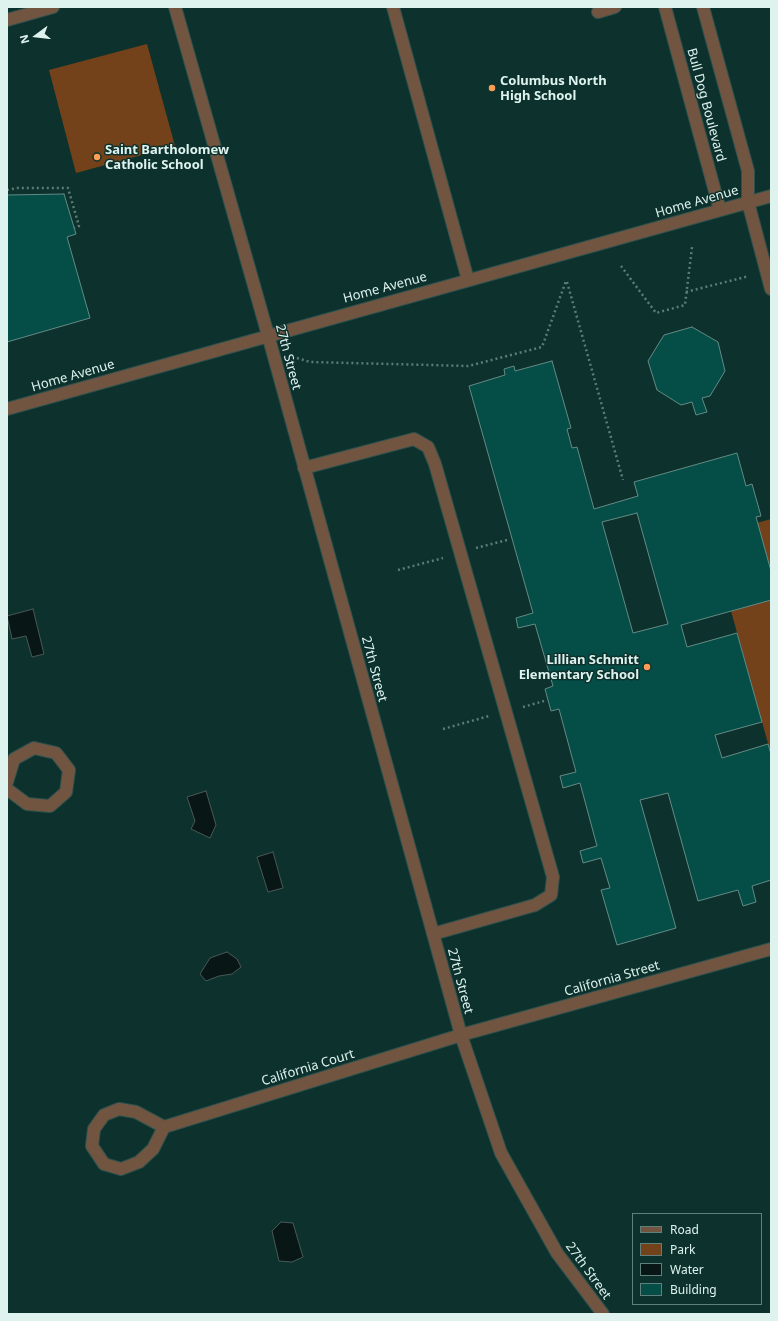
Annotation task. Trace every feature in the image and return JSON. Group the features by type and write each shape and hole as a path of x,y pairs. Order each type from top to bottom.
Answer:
{"street":[{"path":"7,20 53,7"},
{"name":"27th Street","path":"175,7 268,335 461,1035 501,1153 557,1253 603,1314"},
{"path":"393,7 468,280"},
{"path":"598,12 615,7"},
{"name":"Bull Dog Boulevard","path":"665,7 720,210"},
{"name":"Bull Dog Boulevard","path":"703,7 748,171 748,202 767,256 766,272 771,289"},
{"name":"Home Avenue","path":"7,409 771,196"},
{"path":"304,468 414,439 428,447 435,464 553,877 551,895 535,905 433,934"},
{"path":"7,782 14,759 34,748 56,753 69,770 66,792 50,806 27,804 7,789"},
{"name":"California Street","path":"461,1035 771,949"},
{"name":"California Court","path":"164,1127 461,1035"},
{"path":"119,1109 136,1112 164,1127 153,1149 139,1162 121,1169 104,1164 92,1146 94,1129 104,1115 119,1109"}],"path":[{"path":"7,190 17,188 68,188 79,226 74,228"},
{"path":"621,266 656,313 685,305 692,247"},
{"path":"686,292 766,272"},
{"path":"297,358 310,362 468,366 542,346 566,281 623,480"}],"green space":[{"path":"147,44 175,146 76,173 49,70"},
{"path":"771,519 771,571 757,523"},
{"path":"771,600 771,754 731,611"}],"water":[{"path":"33,609 44,654 32,657 26,636 12,639 7,616"},
{"path":"206,791 216,825 210,838 191,829 195,821 187,797"},
{"path":"273,852 283,888 268,892 257,857"},
{"path":"227,952 237,959 241,967 232,974 219,976 206,981 200,974 210,958"},
{"path":"281,1222 293,1223 303,1257 292,1262 279,1261 272,1231"}],"building":[{"path":"64,194 76,234 67,237 90,318 7,342 7,195"},
{"path":"692,327 718,342 725,371 710,396 702,398 707,412 696,415 692,402 681,405 657,390 648,361 664,335"},
{"name":"Lillian Schmitt Elementary School","path":"552,361 571,428 567,429 572,448 577,447 594,509 638,496 634,482 737,453 746,486 752,484 761,516 756,517 771,571 771,600 681,625 687,647 737,633 762,722 715,735 722,758 768,744 771,754 771,880 752,886 756,902 743,906 738,890 698,901 668,793 640,800 676,928 617,945 601,890 610,888 601,858 583,863 580,851 597,846 580,783 563,788 560,776 576,772 559,709 551,711 545,689 553,686 535,624 518,628 516,618 533,613 469,386 505,375 504,369 514,366 515,371","holes":["637,513 668,624 633,633 602,522"]}],"place":[{"name":"Columbus North High School","path":"492,88"},
{"name":"Saint Bartholomew Catholic School","path":"97,157"},
{"name":"Lillian Schmitt Elementary School","path":"647,667"}]}
